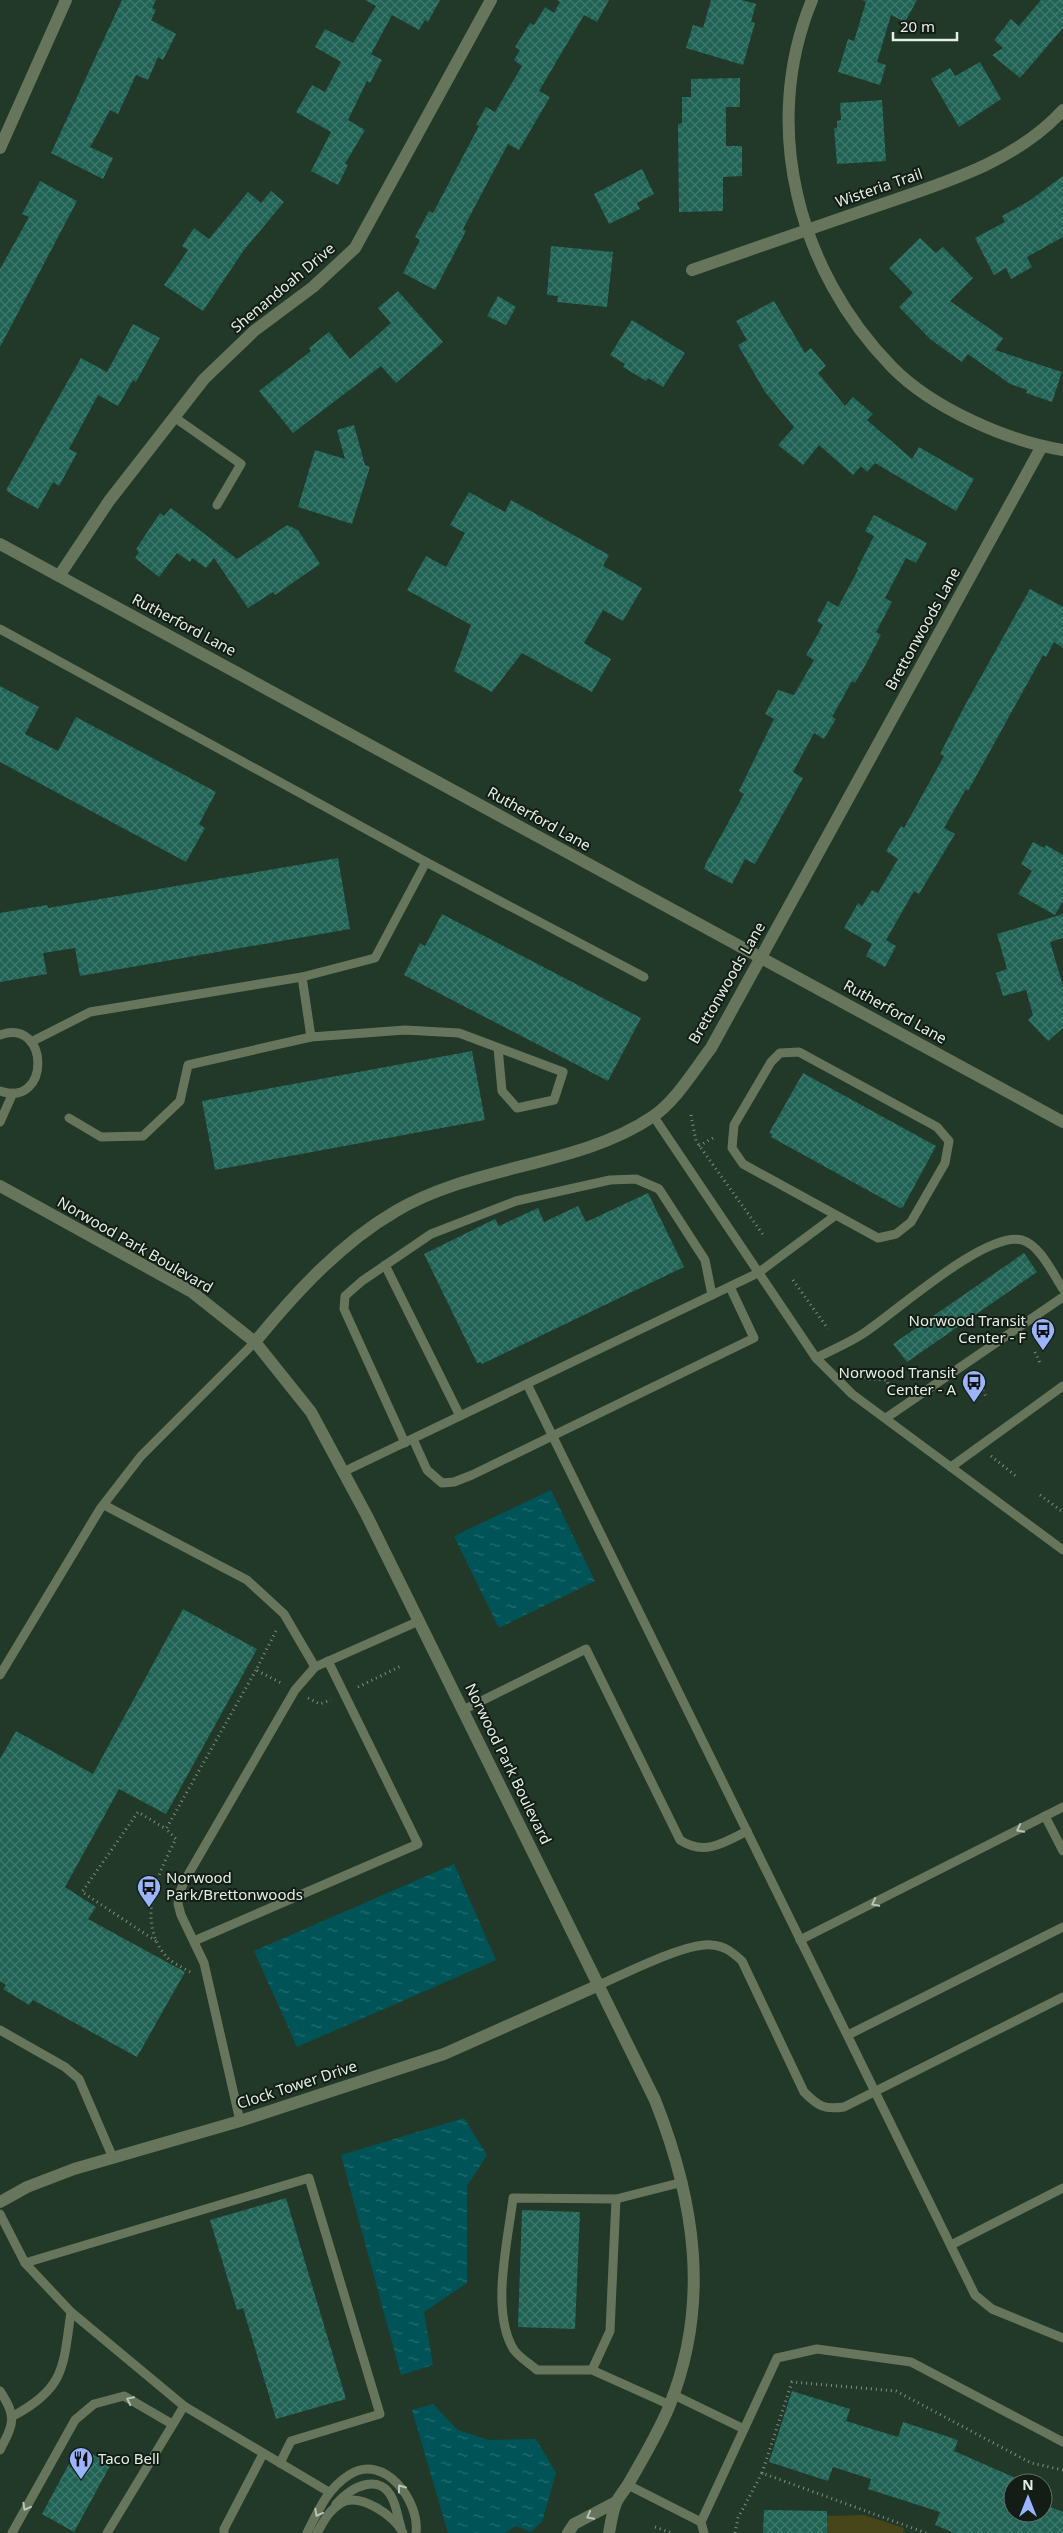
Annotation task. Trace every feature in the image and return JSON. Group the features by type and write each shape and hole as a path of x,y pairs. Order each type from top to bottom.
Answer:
{"street":[{"path":"0,148 66,0"},
{"name":"Shenandoah Drive","path":"59,576 109,501 204,379 254,331 313,286 355,248 491,0"},
{"path":"812,0 796,58 787,104 790,158 798,202 827,280 857,327 893,368 937,402 984,426 1042,446 1063,450"},
{"name":"Wisteria Trail","path":"692,270 958,178 1007,153 1052,122 1063,110"},
{"name":"Brettonwoods Lane","path":"255,1342 286,1304 330,1260 396,1210 456,1184 619,1136 654,1117 676,1094 711,1048 762,958 1042,446"},
{"name":"Rutherford Lane","path":"0,544 1063,1122"},
{"name":"Norwood Park Boulevard","path":"0,1186 192,1292 255,1342 311,1412 463,1710 655,2100 674,2147 683,2182 692,2233 694,2273 690,2326 683,2363 671,2400 653,2443 616,2502 609,2533"},
{"name":"Clock Tower Drive","path":"0,2202 27,2187 74,2169 240,2121 444,2054 599,1984"},
{"name":"Norwood Park Boulevard","path":"568,2533 574,2524 616,2502"}],"lane":[{"path":"174,417 241,464 217,505"},
{"path":"0,629 426,862 644,977"},
{"path":"31,1042 90,1012 302,978 375,958 426,862"},
{"path":"302,978 311,1037"},
{"path":"69,1118 100,1137 143,1136 180,1101 188,1066 311,1037 405,1030 459,1033 563,1072 554,1100 517,1108 502,1091 498,1048"},
{"path":"0,1035 14,1033 31,1042 39,1058 36,1077 30,1085 13,1093 0,1091"},
{"path":"799,1052 937,1127 948,1141 945,1163 911,1222 896,1234 878,1238 836,1215 743,1164 732,1148 734,1125 771,1062 780,1053 799,1052"},
{"path":"0,1122 13,1093"},
{"path":"654,1117 816,1358 852,1394 1063,1550"},
{"path":"712,1295 705,1260 659,1189 636,1179 610,1180 516,1202 431,1234 362,1281 345,1296 344,1309 409,1441 427,1470 442,1483 454,1482 472,1475 754,1338 730,1287"},
{"path":"343,1472 758,1273 836,1215"},
{"path":"816,1358 862,1335 948,1270 988,1247 1008,1239 1023,1240 1034,1247 1063,1289"},
{"path":"385,1265 460,1416"},
{"path":"886,1418 1063,1298"},
{"path":"0,1675 104,1505 141,1456 255,1342"},
{"path":"527,1384 975,2296 992,2310 1063,2338"},
{"path":"951,1467 1063,1386"},
{"path":"104,1505 247,1580 284,1614 315,1667"},
{"path":"240,2121 204,1963 178,1904 179,1894 185,1880 294,1690 315,1667 418,1621"},
{"path":"463,1710 586,1649 680,1840 691,1848 708,1848 724,1843 747,1831"},
{"path":"194,1941 418,1844 328,1661"},
{"path":"800,1940 1063,1807"},
{"path":"1045,1816 1063,1852"},
{"path":"848,2035 1063,1927"},
{"path":"599,1984 690,1947 711,1944 728,1949 742,1961 804,2092 815,2103 829,2109 844,2107 1063,1997"},
{"path":"0,2030 65,2067 79,2079 113,2158"},
{"path":"25,2262 309,2178 380,2414 290,2441 280,2463"},
{"path":"683,2182 616,2199 512,2198 502,2293 504,2328 515,2351 537,2370 592,2370 744,2429"},
{"path":"951,2245 1063,2188"},
{"path":"592,2370 610,2330 616,2199"},
{"path":"0,2214 25,2262 71,2312 184,2406 329,2492"},
{"path":"13,2416 35,2404 50,2391 62,2369 71,2312"},
{"path":"704,2533 701,2522 777,2358 817,2349 911,2362 1063,2442"},
{"path":"0,2391 13,2416 12,2428 0,2450"},
{"path":"12,2533 75,2420 94,2404 124,2396 172,2424"},
{"path":"108,2533 184,2406"},
{"path":"224,2533 224,2529 263,2454"},
{"path":"307,2533 329,2492 350,2474 369,2470 385,2474 396,2480 407,2496 416,2533"},
{"path":"317,2533 328,2512 350,2489 368,2483 379,2485 393,2499 402,2530"},
{"path":"628,2485 701,2522"},
{"path":"328,2512 343,2502 363,2502 378,2508 402,2530"}],"path":[{"path":"691,1115 692,1128 700,1146 764,1236"},
{"path":"700,1146 714,1138"},
{"path":"794,1280 828,1329"},
{"path":"1034,1352 1040,1363"},
{"path":"857,1371 868,1379 887,1380 889,1388"},
{"path":"983,1390 987,1400"},
{"path":"991,1456 1017,1477"},
{"path":"1040,1495 1063,1512"},
{"path":"166,1829 256,1670 284,1614"},
{"path":"358,1687 401,1666"},
{"path":"256,1670 281,1683"},
{"path":"305,1696 320,1704 331,1700"},
{"path":"156,1941 82,1892 138,1812 166,1829 176,1839 157,1876 152,1898 152,1923 156,1941 166,1956 209,1983"},
{"path":"735,2533 738,2518 762,2473 792,2382 896,2391 1031,2463 1063,2470"},
{"path":"762,2473 926,2533"},
{"path":"655,2527 672,2533"}],"shaded area":[{"path":"864,2515 904,2528 903,2533 827,2533 827,2516"}],"water":[{"path":"551,1490 595,1581 499,1628 454,1536"},
{"path":"454,1864 496,1960 297,2047 254,1951"},
{"path":"464,2118 487,2155 467,2186 467,2283 424,2312 433,2365 401,2375 341,2155"},
{"path":"433,2404 458,2430 489,2440 536,2439 556,2473 542,2522 531,2532 516,2526 505,2533 448,2533 412,2410"}],"building":[{"path":"122,0 156,0 152,8 156,10 151,20 176,34 163,60 158,57 148,80 136,75 118,114 110,110 90,147 113,158 103,179 51,153"},
{"path":"365,0 440,0 428,22 425,20 419,30 392,15 371,54 382,60 370,83 367,81 348,120 365,130 345,164 348,165 338,185 311,171 331,132 296,112 312,85 325,92 341,62 315,47 325,29 353,43 376,6"},
{"path":"557,0 609,0 597,22 584,15 539,91 550,97 519,150 508,144 463,229 466,231 435,290 403,273 420,240 415,237 429,211 433,213 479,126 476,125 486,107 495,112 522,66 514,60 520,50 515,47 530,23 534,25 545,7 554,13 560,2"},
{"path":"711,0 742,0 756,4 751,22 755,23 743,65 686,48 693,25 703,28"},
{"path":"862,0 917,0 905,22 891,15 877,62 886,65 880,85 838,72 848,39 854,41 866,2"},
{"path":"1041,0 1063,0 1063,28 1020,78 992,55 1003,48 994,40 1011,19 1019,26"},
{"path":"980,62 1001,99 959,127 931,79 950,68 955,76"},
{"path":"740,78 740,107 726,107 726,146 742,146 742,176 723,177 723,211 679,212 678,124 682,123 682,97 691,97 691,79"},
{"path":"882,100 886,161 837,164 834,128 837,128 837,121 841,120 840,103"},
{"path":"642,169 654,194 637,203 640,209 609,224 594,194"},
{"path":"1063,176 1063,237 1027,257 1032,267 1011,279 1006,268 994,275 975,238 1005,222 1002,216 1029,201"},
{"path":"40,181 77,201 0,347 0,269 29,217 22,214"},
{"path":"271,191 284,202 244,250 203,311 164,285 188,250 182,246 194,228 209,239 248,192 261,203"},
{"path":"920,238 936,253 943,247 973,278 950,301 1003,338 995,350 1062,372 1052,402 1026,393 1027,390 1010,384 968,354 962,362 930,339 899,307 913,293 889,268"},
{"path":"551,246 613,252 607,307 557,302 558,296 547,295"},
{"path":"398,291 443,342 396,383 381,366 293,433 259,391 311,351 309,348 329,332 350,359 391,323 378,308"},
{"path":"498,296 516,307 506,325 487,316"},
{"path":"774,301 805,353 811,348 826,366 818,373 845,406 853,397 873,414 867,420 912,459 919,447 974,479 956,511 875,463 867,472 861,466 853,475 819,445 803,465 778,445 794,427 765,392 738,345 747,340 736,321"},
{"path":"632,320 685,353 663,387 648,378 646,381 623,367 625,364 610,355"},
{"path":"133,324 160,338 136,382 133,380 118,406 98,395 69,449 77,453 59,486 53,482 38,509 11,494 6,490 81,358 107,372"},
{"path":"354,425 365,465 370,467 352,524 298,507 315,450 345,459 337,430"},
{"path":"469,492 505,512 511,500 609,555 603,566 642,588 623,621 603,610 584,643 611,659 592,692 522,653 492,692 454,671 471,625 407,590 426,556 446,567 465,533 450,525"},
{"path":"171,508 237,559 287,525 298,530 320,564 275,595 273,592 248,608 214,558 206,568 192,558 190,562 177,553 159,577 135,558 139,552 136,549 160,513 164,516"},
{"path":"874,515 927,543 916,563 906,558 885,598 892,602 876,632 881,635 866,664 855,683 852,681 832,717 836,719 824,739 814,733 793,772 803,778 755,864 745,859 732,884 704,869 707,861 744,794 739,791 774,719 765,714 778,690 794,695 814,660 806,655 823,625 817,621 828,601 838,607 858,570 874,536 865,531"},
{"path":"1030,589 1063,607 1063,648 1054,642 1046,657 1043,655 968,791 966,789 944,828 955,834 919,894 914,891 886,940 896,946 885,967 866,956 872,944 844,928 858,903 862,906 872,890 878,893 898,859 886,851 901,826 904,828 944,756 940,754 964,707"},
{"path":"0,686 39,707 25,734 58,751 76,717 216,792 199,824 205,828 186,862 0,762"},
{"path":"1033,842 1044,848 1046,845 1063,855 1063,901 1055,915 1018,894 1032,871 1021,864"},
{"path":"338,858 350,929 80,976 75,948 43,953 47,974 0,982 0,913 47,905 48,908"},
{"path":"442,914 641,1018 608,1081 404,975 420,943 425,946"},
{"path":"1063,914 1063,938 1050,942 1063,986 1063,1028 1048,1041 1028,1020 1033,1015 1026,990 1003,996 996,973 1007,969 997,934"},
{"path":"472,1051 485,1120 215,1170 202,1101"},
{"path":"803,1073 936,1146 903,1207 900,1208 771,1137 772,1134 769,1133"},
{"path":"648,1193 684,1267 482,1364 481,1362 477,1363 424,1254 495,1219 499,1226 538,1208 544,1222 578,1206 586,1222"},
{"path":"1024,1253 1037,1272 907,1362 893,1344"},
{"path":"183,1609 257,1649 166,1814 119,1789 65,1887 96,1907 88,1919 185,1972 137,2057 33,2000 29,2005 3,1989 6,1985 0,1981 0,1759 16,1731 93,1774"},
{"path":"286,2198 346,2399 276,2419 243,2308 237,2310 210,2220"},
{"path":"522,2210 580,2212 575,2329 518,2327"},
{"path":"792,2391 850,2409 846,2421 898,2437 903,2422 958,2440 954,2451 1004,2473 1003,2523 1053,2523 1053,2508 1063,2512 1063,2533 954,2533 935,2525 940,2512 868,2489 871,2479 833,2467 828,2481 769,2462"},
{"name":"Taco Bell","path":"78,2447 111,2464 74,2532 42,2514"},
{"path":"764,2510 827,2511 827,2533 763,2533"}],"place":[{"name":"Norwood Transit Center - F","path":"1043,1351"},
{"name":"Norwood Transit Center - A","path":"974,1403"},
{"name":"Norwood Park/Brettonwoods","path":"149,1908"},
{"name":"Taco Bell","path":"81,2480"}]}
